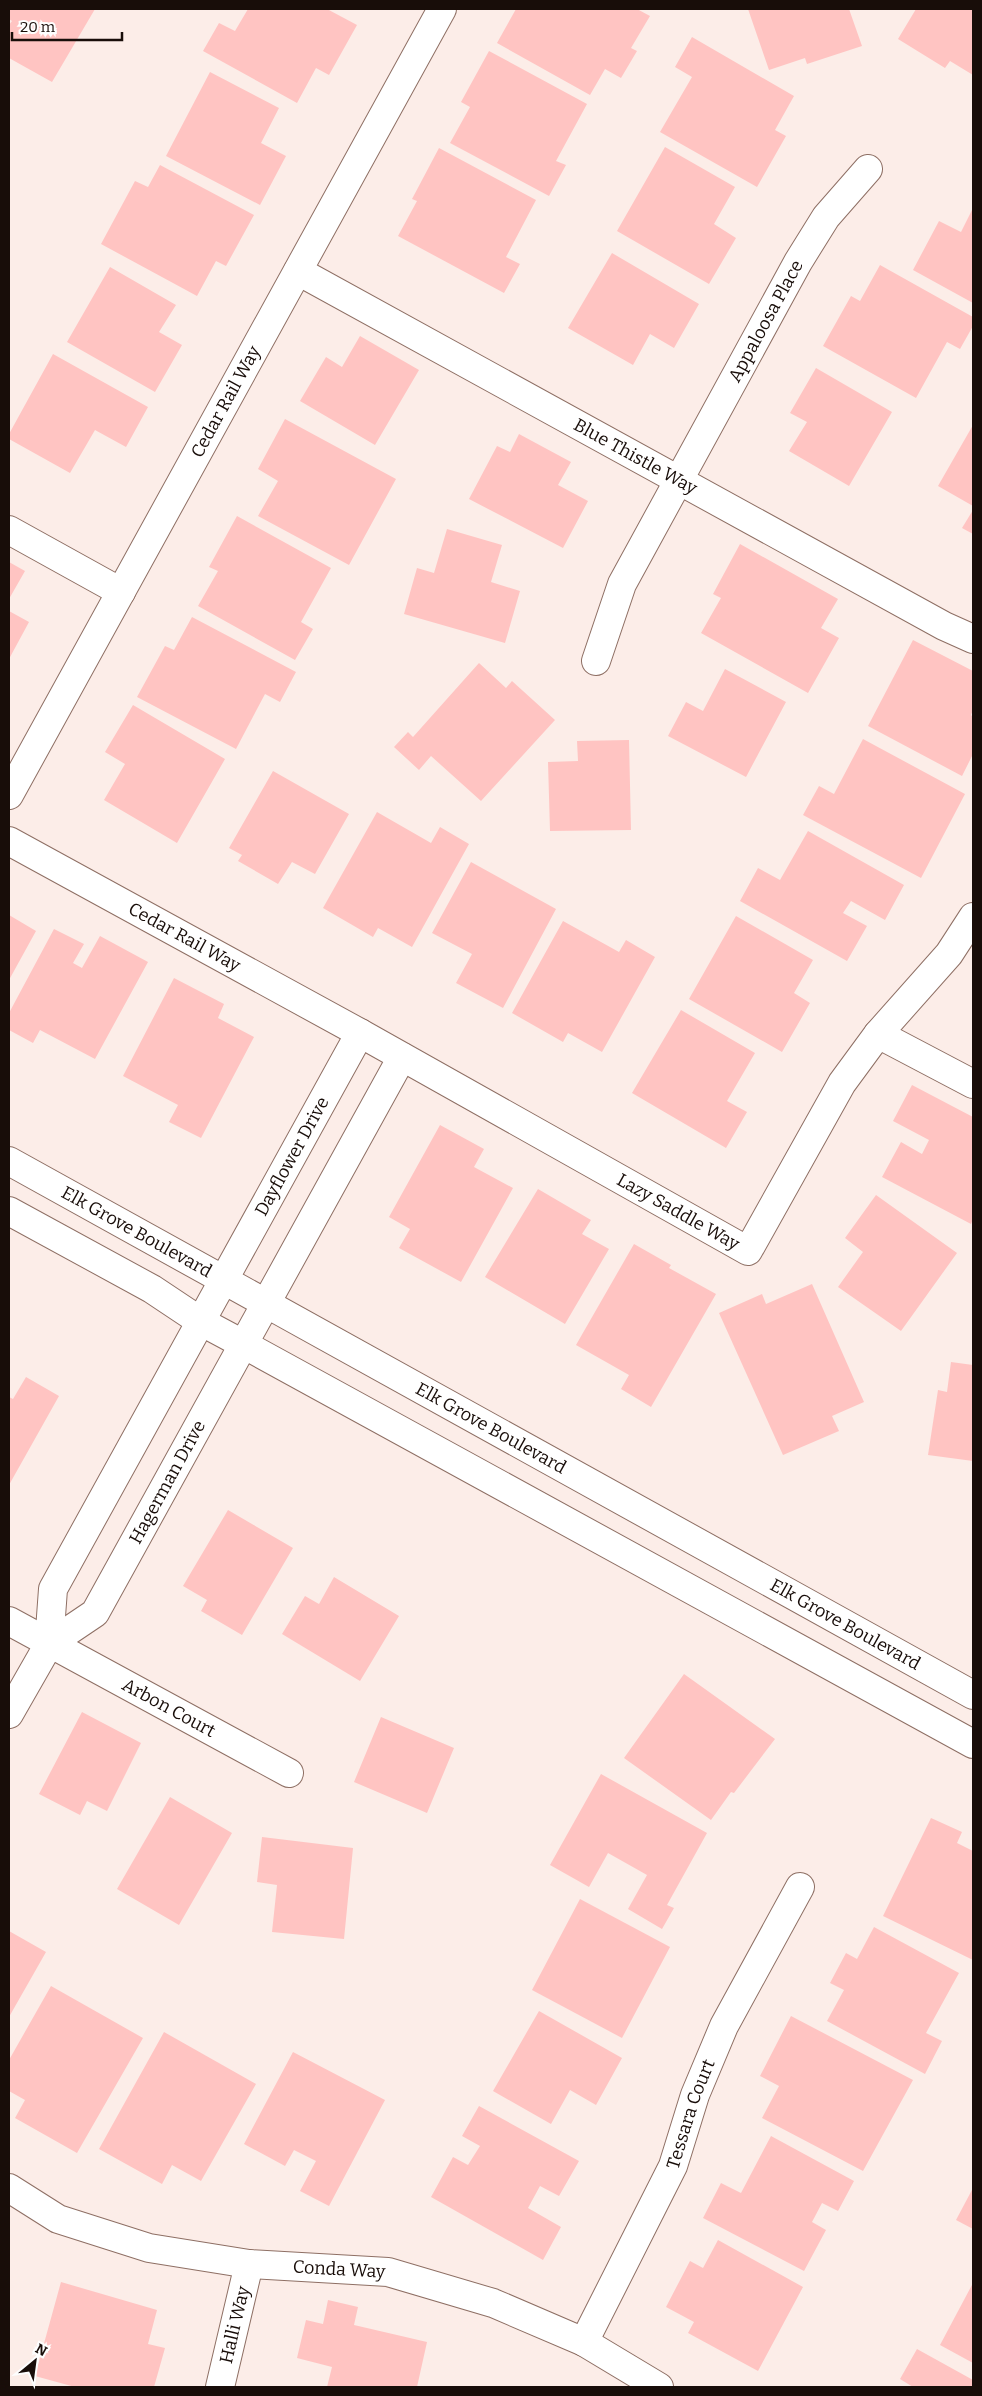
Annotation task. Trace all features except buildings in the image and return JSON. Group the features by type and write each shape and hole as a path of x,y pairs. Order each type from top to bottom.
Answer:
{"street":[{"name":"Cedar Rail Way","path":"9,795 442,9"},
{"name":"Appaloosa Place","path":"596,661 622,584 798,262 826,217 868,169"},
{"name":"Blue Thistle Way","path":"298,271 678,481 944,626 973,639"},
{"path":"9,530 121,592"},
{"name":"Cedar Rail Way","path":"9,842 360,1033"},
{"name":"Lazy Saddle Way","path":"360,1033 748,1250 842,1083 878,1034 949,954 973,917"},
{"name":"Dayflower Drive","path":"223,1278 360,1033"},
{"path":"878,1034 973,1084"},
{"path":"265,1301 402,1057"},
{"name":"Elk Grove Boulevard","path":"9,1161 265,1301 973,1695"},
{"path":"9,1210 152,1289 200,1321 973,1744"},
{"name":"Hagerman Drive","path":"9,1714 48,1644 53,1589 223,1278"},
{"name":"Hagerman Drive","path":"48,1644 95,1613 265,1301"},
{"name":"Arbon Court","path":"9,1621 48,1644 289,1773"},
{"name":"Tessara Court","path":"584,2342 674,2166 695,2095 724,2026 800,1887"},
{"name":"Conda Way","path":"9,2188 58,2219 140,2245 249,2264 388,2272 493,2303 584,2342 659,2387"},
{"name":"Halli Way","path":"220,2387 249,2264"}]}
